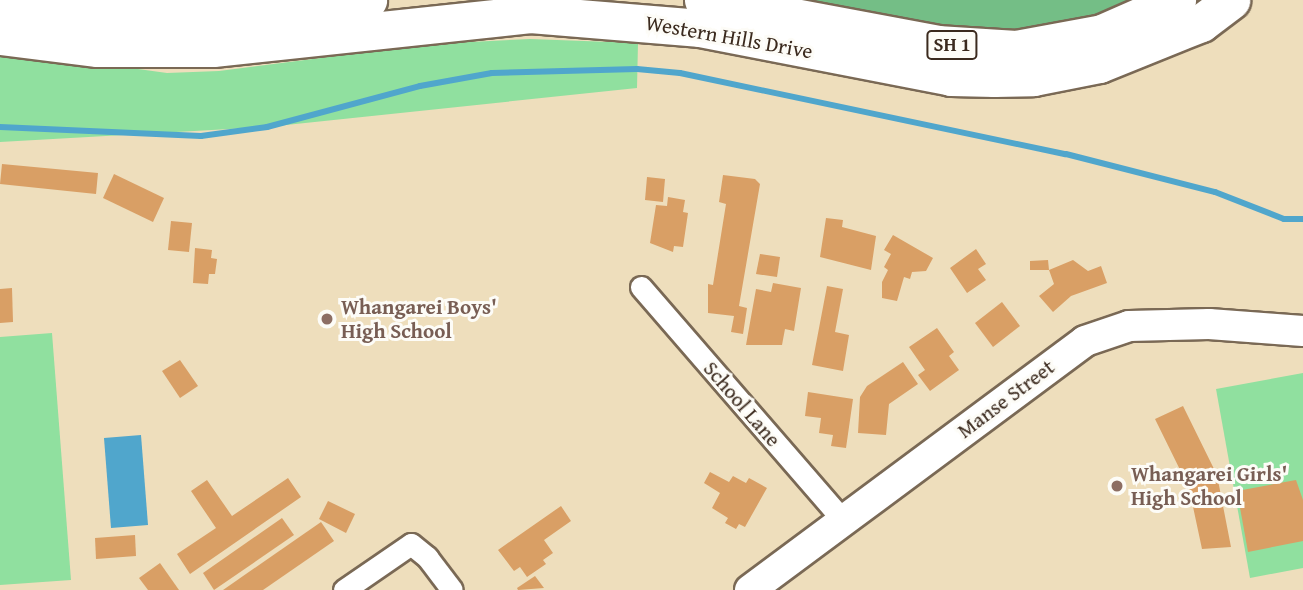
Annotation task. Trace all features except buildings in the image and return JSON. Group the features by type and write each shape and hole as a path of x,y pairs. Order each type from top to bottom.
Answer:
{"highway":[{"path":"0,5 112,18 179,18 368,0"},
{"name":"Western Hills Drive","path":"703,0 937,44 1016,49 1102,33 1177,0"},
{"name":"Western Hills Drive","path":"0,36 97,48 213,48 530,14 700,28 951,77 1007,78 1069,71 1135,52 1201,23 1231,0"}],"street":[{"name":"School Lane","path":"641,288 844,521"},
{"name":"Manse Street","path":"750,590 1085,341 1129,326 1209,324 1303,331"},
{"path":"344,590 411,544 427,557 452,590"}],"green space":[{"path":"746,0 1144,0 1098,22 1007,35"},
{"path":"530,39 638,43 637,88 267,127 0,142 0,50 167,73 219,71 430,44"},
{"path":"52,333 71,580 0,585 0,337"},
{"path":"1303,373 1303,568 1250,578 1216,389"}],"water":[{"path":"141,435 148,525 111,528 104,438"}],"waterway":[{"path":"0,127 201,136 267,127 420,86 492,73 637,69 680,73 1066,154 1215,192 1284,219 1303,219"}],"place":[{"name":"Whangarei Boys' High School","path":"327,319"},
{"name":"Whangarei Girls' High School","path":"1117,486"}]}
